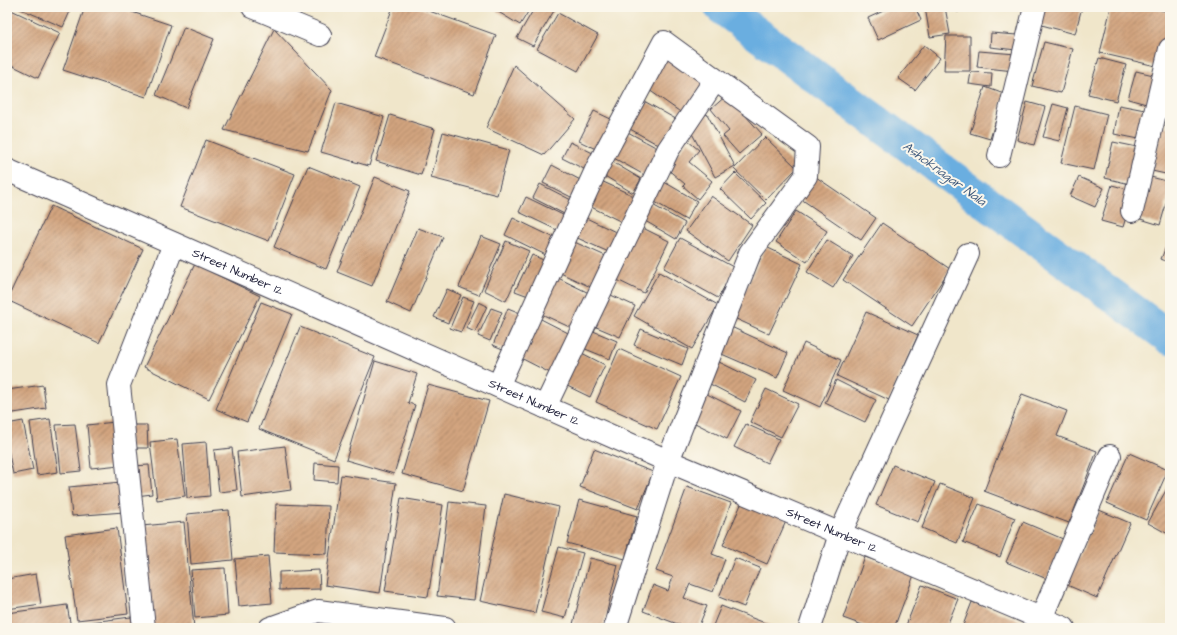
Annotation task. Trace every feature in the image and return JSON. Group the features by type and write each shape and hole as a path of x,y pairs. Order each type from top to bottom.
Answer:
{"street":[{"path":"253,7 320,35"},
{"path":"999,156 1035,7"},
{"path":"498,386 597,168 664,42 808,147 806,176 750,253 668,461 615,628"},
{"path":"1132,211 1170,49"},
{"path":"544,407 668,150 715,80"},
{"name":"Street Number 12","path":"7,170 544,407 840,534 1039,623 1064,628"},
{"path":"144,628 119,385 174,244"},
{"path":"810,628 840,534 968,254"},
{"path":"1039,623 1110,456"},
{"path":"270,628 318,611 333,620 445,628"}],"building":[{"path":"16,7 72,7 63,27"},
{"path":"85,7 117,7 171,25 146,97 63,70"},
{"path":"393,7 418,7 496,35 474,94 374,57"},
{"path":"490,7 531,7 520,25"},
{"path":"535,7 551,7 555,9 533,46 517,38"},
{"path":"892,7 915,7 921,20 878,40 868,18"},
{"path":"925,7 945,7 950,34 930,37"},
{"path":"956,7 978,7 978,8 957,12"},
{"path":"1042,7 1082,7 1075,34 1038,24"},
{"path":"1111,7 1147,7 1170,12 1170,25 1160,67 1100,53"},
{"path":"7,8 60,33 38,78 7,63"},
{"path":"558,13 598,35 578,71 537,49"},
{"path":"184,27 214,39 186,108 156,95"},
{"path":"274,29 332,90 308,151 224,130"},
{"path":"991,33 1017,35 1016,50 990,47"},
{"path":"946,36 970,36 970,71 944,71"},
{"path":"1044,42 1073,49 1061,93 1032,86"},
{"path":"924,45 940,58 915,90 898,78"},
{"path":"979,51 1016,54 1014,71 977,67"},
{"path":"665,52 710,83 686,116 642,85"},
{"path":"1099,58 1126,65 1116,101 1088,94"},
{"path":"514,65 575,119 544,155 486,128"},
{"path":"1136,71 1158,76 1150,105 1128,99"},
{"path":"971,72 992,73 991,87 969,84"},
{"path":"985,87 1004,94 990,139 970,133"},
{"path":"727,95 762,134 739,154 723,136 729,131 711,109"},
{"path":"637,97 681,122 666,149 621,124"},
{"path":"1027,102 1045,107 1034,145 1017,140"},
{"path":"336,103 384,117 369,166 321,152"},
{"path":"1053,104 1068,108 1059,141 1043,137"},
{"path":"1119,105 1150,111 1144,140 1114,134"},
{"path":"1075,106 1107,114 1094,170 1061,163"},
{"path":"594,111 615,121 600,151 579,141"},
{"path":"707,114 735,166 715,177 687,124"},
{"path":"390,115 435,129 421,175 376,161"},
{"path":"1162,126 1170,127 1170,175 1152,171"},
{"path":"626,131 661,150 646,176 612,157"},
{"path":"443,132 509,150 497,195 431,178"},
{"path":"765,137 797,168 766,200 734,169"},
{"path":"206,140 295,174 269,241 180,207"},
{"path":"688,141 699,150 689,162 712,181 698,199 683,186 685,184 666,168"},
{"path":"570,142 597,155 588,171 562,158"},
{"path":"1113,142 1142,148 1134,185 1105,178"},
{"path":"611,161 641,179 633,193 603,175"},
{"path":"552,165 586,183 577,200 543,183"},
{"path":"308,166 360,187 326,269 274,247"},
{"path":"735,173 766,203 751,219 720,189"},
{"path":"1147,176 1170,182 1170,190 1160,225 1134,217"},
{"path":"375,177 410,191 372,286 337,272"},
{"path":"816,177 876,218 861,240 801,199"},
{"path":"1079,177 1104,188 1095,207 1070,196"},
{"path":"659,179 697,201 686,220 648,198"},
{"path":"599,180 634,196 622,222 587,205"},
{"path":"540,184 577,203 570,217 533,198"},
{"path":"1112,185 1134,191 1123,227 1101,221"},
{"path":"711,196 752,225 728,261 686,231"},
{"path":"526,197 567,217 559,231 519,212"},
{"path":"649,203 685,223 676,239 640,218"},
{"path":"51,206 143,249 99,343 7,300"},
{"path":"796,211 827,231 807,262 776,242"},
{"path":"582,216 622,235 613,254 573,236"},
{"path":"513,218 561,241 552,258 505,235"},
{"path":"882,223 950,269 912,326 843,280"},
{"path":"637,225 669,241 644,293 611,277"},
{"path":"418,228 443,237 411,313 387,302"},
{"path":"481,236 501,244 479,295 459,287"},
{"path":"1170,237 1170,263 1161,259"},
{"path":"680,238 735,268 718,298 664,268"},
{"path":"570,240 610,258 595,289 556,271"},
{"path":"827,240 853,256 833,288 807,272"},
{"path":"506,241 529,251 506,301 484,290"},
{"path":"766,247 802,264 769,334 732,317"},
{"path":"532,255 548,262 531,297 515,291"},
{"path":"195,264 260,296 209,399 144,367"},
{"path":"659,272 718,305 692,349 634,316"},
{"path":"552,275 595,296 578,331 535,311"},
{"path":"447,289 461,295 448,323 434,317"},
{"path":"602,291 635,306 620,337 587,323"},
{"path":"463,297 474,301 461,332 450,328"},
{"path":"261,302 292,314 247,422 216,409"},
{"path":"479,302 487,306 475,332 466,328"},
{"path":"491,308 502,312 490,341 478,336"},
{"path":"508,308 525,315 510,352 493,345"},
{"path":"866,312 918,335 889,400 837,376"},
{"path":"535,316 576,337 556,376 515,355"},
{"path":"729,326 788,353 777,378 717,352"},
{"path":"300,327 375,357 334,459 259,429"},
{"path":"586,328 617,341 610,359 578,346"},
{"path":"641,329 688,349 682,365 634,345"},
{"path":"804,343 841,360 820,407 783,390"},
{"path":"619,349 681,377 657,429 596,402"},
{"path":"576,350 605,365 590,397 559,382"},
{"path":"375,361 417,374 408,403 415,405 394,474 346,460"},
{"path":"719,362 756,380 745,402 708,383"},
{"path":"836,380 876,400 865,422 825,403"},
{"path":"43,385 46,408 7,414 7,390"},
{"path":"428,385 489,401 463,491 402,474"},
{"path":"766,389 798,404 781,437 750,422"},
{"path":"701,391 741,411 727,439 687,419"},
{"path":"1022,394 1067,411 1057,436 1097,451 1069,523 984,491"},
{"path":"50,419 58,472 37,475 30,422"},
{"path":"23,421 33,470 13,474 7,444 7,424"},
{"path":"115,422 120,465 91,468 87,425"},
{"path":"75,424 81,471 61,473 56,425"},
{"path":"746,424 779,439 767,463 734,447"},
{"path":"129,425 147,425 148,448 130,448"},
{"path":"177,439 185,496 157,500 150,442"},
{"path":"206,442 210,496 187,498 183,444"},
{"path":"285,446 291,490 242,497 237,452"},
{"path":"232,448 237,490 219,492 214,450"},
{"path":"594,449 653,472 638,509 580,487"},
{"path":"1129,453 1168,470 1146,520 1107,503"},
{"path":"315,463 338,465 337,482 314,480"},
{"path":"149,465 152,494 136,496 133,466"},
{"path":"893,465 935,482 918,522 876,505"},
{"path":"341,475 396,483 380,593 325,585"},
{"path":"121,482 124,512 72,516 69,487"},
{"path":"1170,483 1170,535 1148,523"},
{"path":"940,484 975,498 957,543 922,528"},
{"path":"687,487 731,503 712,554 725,559 713,592 690,584 684,598 707,606 698,628 688,628 643,611 653,585 668,591 673,577 656,571"},
{"path":"504,494 559,507 535,613 480,601"},
{"path":"401,498 443,505 428,597 385,591"},
{"path":"579,500 637,516 625,559 567,543"},
{"path":"743,500 787,519 767,564 723,545"},
{"path":"449,502 486,506 474,600 437,596"},
{"path":"276,504 329,506 327,554 274,552"},
{"path":"979,504 1015,518 1000,557 963,542"},
{"path":"229,510 233,560 191,564 187,514"},
{"path":"1099,510 1130,523 1097,598 1067,585"},
{"path":"184,522 194,628 151,628 142,526"},
{"path":"1023,522 1063,539 1047,579 1006,562"},
{"path":"117,528 128,614 77,620 65,535"},
{"path":"559,547 583,553 565,618 541,612"},
{"path":"268,556 272,603 239,606 235,559"},
{"path":"865,557 914,575 894,628 871,628 843,618"},
{"path":"590,558 618,565 603,628 572,628"},
{"path":"735,558 760,568 744,607 719,597"},
{"path":"225,568 228,615 195,618 191,570"},
{"path":"319,570 320,589 279,590 279,572"},
{"path":"36,574 41,604 7,609 7,579"},
{"path":"922,585 958,599 946,628 905,628"},
{"path":"972,602 1029,624 1027,628 962,628"},
{"path":"67,605 71,628 7,628 7,613"},
{"path":"721,606 778,628 712,628"},
{"path":"131,617 133,628 77,628 76,624"},
{"path":"325,621 325,628 306,628"}],"waterway":[{"name":"Ashoknagar Nala","path":"721,7 1170,338"}]}
